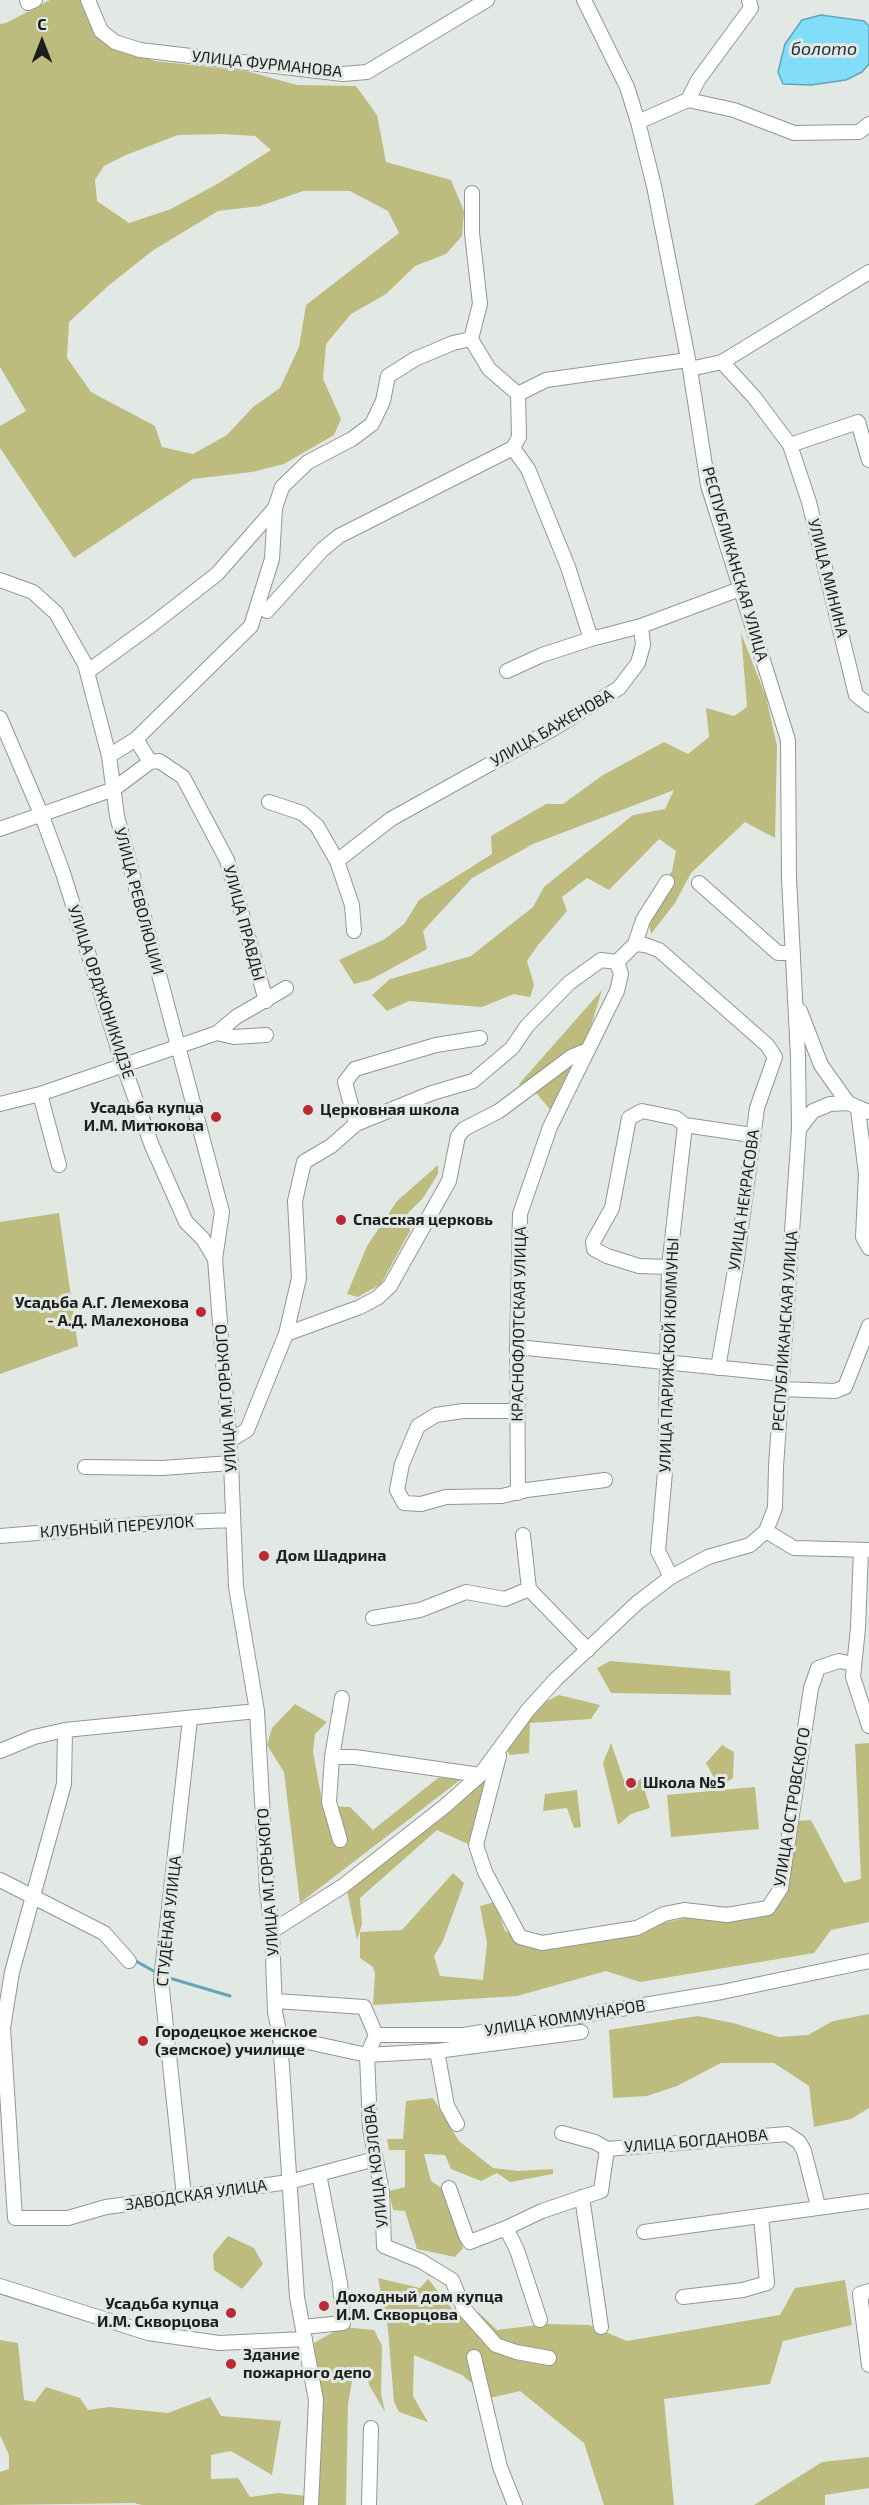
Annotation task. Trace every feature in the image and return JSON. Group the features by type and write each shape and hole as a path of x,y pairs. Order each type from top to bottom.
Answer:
{"street":[{"path":"27,0 28,3 35,0"},
{"name":"УЛИЦА ФУРМАНОВА","path":"88,0 102,31 115,42 132,47 343,74 367,72 487,0"},
{"name":"РЕСПУБЛИКАНСКАЯ УЛИЦА","path":"584,0 627,87 638,122 654,186 689,364 708,486 788,740 789,878 798,1057 799,1129 775,1508 766,1532"},
{"path":"688,100 698,80 751,8 749,0"},
{"path":"638,122 688,100 734,110 794,133 859,132 869,124"},
{"path":"267,611 322,550 339,536 513,448 519,437 518,394 489,369 471,339 480,304 472,233 472,193"},
{"path":"518,394 546,380 722,362 869,272"},
{"path":"109,756 136,739 251,626 272,559 275,508 282,487 308,462 352,439 372,424 383,401 388,376 415,359 453,343 471,339"},
{"name":"УЛИЦА МИНИНА","path":"722,362 754,397 790,445 809,502 856,695 869,705"},
{"path":"790,445 864,419 869,460"},
{"path":"513,448 528,468 568,567 591,639"},
{"path":"87,672 217,574 275,508"},
{"name":"УЛИЦА РЕВОЛЮЦИИ","path":"0,580 33,592 56,613 85,664 109,756 117,816 222,1212 215,1259"},
{"path":"507,671 542,655 640,626 740,589"},
{"name":"УЛИЦА БАЖЕНОВА","path":"337,861 391,819 553,729 619,688 638,663 643,645 640,626"},
{"name":"УЛИЦА ОРДЖОНИКИДЗЕ","path":"0,718 42,816 63,873 123,1064 152,1146 186,1222 203,1239 215,1259"},
{"path":"0,829 114,789 150,762 136,739"},
{"name":"УЛИЦА ПРАВДЫ","path":"150,762 159,762 183,777 227,860 266,1001"},
{"path":"269,802 302,813 317,826 337,861 352,905 354,932"},
{"path":"229,1441 247,1430 286,1334 299,1278 295,1201 304,1162 331,1146 357,1124 432,1093 473,1081 512,1048 527,1026 569,983 601,960 617,962 635,944 643,920 667,882"},
{"path":"699,883 778,953 793,953"},
{"path":"635,944 658,950 767,1045 775,1057 798,1057"},
{"name":"КРАСНОФЛОТСКАЯ УЛИЦА","path":"518,1492 517,1347 520,1214 550,1127 617,991 621,974 617,962"},
{"path":"0,1104 40,1094 217,1033 236,1017 286,988"},
{"path":"795,998 821,1065 858,1108 866,1174 863,1237 869,1248"},
{"path":"217,1033 234,1037 266,1035"},
{"path":"357,1124 345,1082 355,1069 436,1045 480,1038"},
{"path":"286,1334 360,1307 377,1298 390,1286 448,1181 458,1136 464,1129 499,1111 571,1057 588,1050"},
{"name":"УЛИЦА НЕКРАСОВА","path":"718,1368 737,1259 752,1135 764,1082 775,1057"},
{"path":"40,1094 59,1166"},
{"path":"799,1129 813,1111 830,1104 858,1108"},
{"path":"669,1267 639,1266 607,1256 594,1249 593,1242 612,1208 629,1118 642,1111 676,1118 685,1125 752,1135"},
{"name":"УЛИЦА ПАРИЖСКОЙ КОММУНЫ","path":"671,1577 658,1551 665,1472 669,1267 685,1125"},
{"name":"УЛИЦА М.ГОРЬКОГО","path":"215,1259 231,1463 236,1587 257,1711 267,1889 272,1931 275,2012 280,2036 297,2297 316,2400 311,2505"},
{"path":"781,1389 834,1391 845,1387 869,1326"},
{"path":"517,1347 782,1374"},
{"path":"518,1412 463,1412 436,1415 418,1426 402,1464 397,1490 404,1503 421,1504 446,1497 502,1496 605,1480"},
{"path":"85,1467 162,1468 231,1463"},
{"name":"КЛУБНЫЙ ПЕРЕУЛОК","path":"0,1536 158,1523 233,1520"},
{"path":"272,1931 343,1886 446,1806 480,1776 528,1710 637,1603 671,1577 708,1557 750,1545 766,1532 794,1548 865,1550 853,1677 868,1723"},
{"path":"523,1535 529,1589 588,1650"},
{"path":"373,1618 420,1610 466,1592 505,1599 529,1589"},
{"name":"УЛИЦА ОСТРОВСКОГО","path":"500,1751 476,1845 485,1872 520,1937 542,1944 637,1928 664,1914 684,1910 727,1915 768,1908 781,1888 811,1688 818,1668 839,1661 854,1664"},
{"path":"340,1840 329,1802 332,1757 342,1698"},
{"path":"0,1751 34,1737 65,1730 257,1711"},
{"name":"СТУДЁНАЯ УЛИЦА","path":"184,2196 161,1980 190,1719"},
{"path":"33,1896 64,1784 65,1730"},
{"path":"332,1757 355,1757 480,1776"},
{"path":"0,1880 104,1933 129,1961"},
{"name":"ЗАВОДСКАЯ УЛИЦА","path":"33,1896 12,1972 3,2028 15,2217 68,2218 106,2207 289,2182 375,2159"},
{"name":"УЛИЦА КОММУНАРОВ","path":"376,2035 464,2035 722,1992 869,1961"},
{"path":"276,2001 364,2007 376,2035 367,2055"},
{"name":"УЛИЦА КОММУНАРОВ","path":"280,2036 367,2055 437,2051 581,2032"},
{"path":"437,2051 447,2106 457,2124"},
{"name":"УЛИЦА КОЗЛОВА","path":"367,2055 370,2128 382,2192 384,2246 421,2261 452,2280 464,2308 496,2345 516,2352 549,2358"},
{"name":"УЛИЦА БОГДАНОВА","path":"562,2133 595,2142 607,2149 787,2134 799,2142 804,2151 818,2206"},
{"path":"449,2188 470,2242 542,2211 601,2191 607,2149"},
{"path":"0,2286 148,2333 219,2343 304,2333 343,2323 340,2283 319,2174"},
{"path":"582,2197 601,2327"},
{"path":"644,2232 818,2206 869,2201"},
{"path":"683,2298 743,2290 767,2283 761,2216"},
{"path":"506,2228 540,2320"},
{"path":"865,2292 869,2364"},
{"path":"474,2357 500,2467 515,2505"},
{"path":"369,2505 371,2428"}],"shaded area":[{"path":"50,0 83,0 111,47 155,61 246,71 297,85 356,86 377,115 386,162 451,180 464,211 462,236 446,254 415,266 386,294 351,314 326,344 323,379 341,419 334,435 284,464 252,472 193,479 74,558 0,448 0,426 26,411 0,367 0,24","holes":["178,135 255,136 271,150 219,183 171,209 129,223 97,201 95,180 104,166","303,191 350,191 388,211 399,233 306,305 299,347 280,388 253,407 227,435 193,454 162,447 155,426 91,392 67,358 69,322 108,286 152,251 218,211 260,206"]},
{"path":"741,633 766,697 777,746 775,838 745,822 691,873 675,903 651,934 646,906 672,871 676,851 659,839 609,890 587,878 562,897 567,911 527,961 534,985 530,997 514,994 482,1007 409,1001 387,1011 372,995 390,979 471,956 533,907 544,887 633,815 665,809 674,790 533,844 472,878 423,931 427,949 370,980 354,984 339,960 385,939 404,924 419,900 492,854 491,836 546,804 563,804 603,775 664,742 688,754 709,737 706,708 734,716 747,707"},
{"path":"602,990 585,1045 553,1113 537,1094 519,1084"},
{"path":"438,1165 438,1174 423,1198 408,1213 410,1231 381,1284 358,1297 347,1294 367,1246 397,1201"},
{"path":"59,1213 78,1346 0,1374 0,1222"},
{"path":"610,1661 730,1671 731,1695 611,1693 597,1668"},
{"path":"559,1695 600,1705 591,1719 530,1723 529,1753 510,1755 506,1749 534,1708"},
{"path":"295,1704 327,1722 315,1734 313,1752 323,1806 350,1807 373,1830 438,1778 464,1777 300,1903 284,1772 267,1745 272,1728"},
{"path":"611,1743 628,1792 641,1778 650,1808 631,1814 618,1825 603,1763"},
{"path":"869,1743 869,1922 831,1930 814,1953 640,1982 606,1971 517,1996 373,2005 375,1973 373,1967 360,1958 360,1932 402,1930 453,1873 464,1883 443,1941 434,1956 440,1976 483,1980 487,1943 480,1906 495,1902 505,1931 541,1947 692,1917 775,1908 795,1821 811,1820 844,1883 861,1879 855,1744"},
{"path":"722,1745 734,1752 733,1778 719,1787 706,1763"},
{"path":"484,1778 486,1782 468,1844 437,1830 360,1898 362,1924 357,1940 346,1886"},
{"path":"755,1787 759,1829 671,1837 667,1795"},
{"path":"577,1790 581,1827 574,1828 567,1808 543,1811 545,1794"},
{"path":"869,2014 869,2108 851,2119 814,2127 809,2086 774,2063 721,2063 677,2086 647,2096 613,2098 609,2030 698,2016 733,2023 779,2037 808,2035 833,2021"},
{"path":"433,2098 459,2141 493,2168 518,2171 553,2169 553,2174 510,2182 497,2173 481,2181 451,2169 445,2155 424,2154 431,2181 443,2189 463,2248 455,2257 417,2249 405,2211 393,2210 389,2191 405,2187 405,2150 389,2150 387,2139 403,2139 406,2101"},
{"path":"228,2236 254,2248 263,2264 242,2289 214,2270 213,2254"},
{"path":"378,2278 420,2288 428,2279 457,2315 478,2312 497,2330 546,2324 589,2325 627,2341 780,2315 795,2288 845,2280 852,2325 783,2341 770,2384 664,2399 674,2505 604,2505 584,2443 520,2391 490,2398 462,2375 414,2355 413,2396 428,2422 399,2412 394,2402 388,2329"},
{"path":"342,2327 374,2330 382,2346 381,2394 385,2412 369,2385 367,2368 354,2370 348,2404 346,2505 313,2505 320,2400 314,2343"},
{"path":"0,2340 18,2343 24,2400 35,2402 46,2387 80,2398 88,2410 109,2407 168,2413 210,2397 221,2416 281,2421 272,2475 231,2451 211,2455 211,2479 238,2478 250,2497 278,2493 307,2496 307,2505 142,2505 134,2503 0,2505 0,2472 9,2469 9,2455 0,2435"},
{"path":"869,2457 869,2488 825,2495 825,2505 754,2505 822,2462"}],"water":[{"name":"болото","path":"821,15 864,21 869,26 869,64 862,72 846,80 811,85 783,84 778,72 785,44 802,20"}],"waterway":[{"path":"134,1960 157,1973"},
{"path":"166,1977 230,1996"}],"place":[{"name":"Церковная школа","path":"308,1110"},
{"name":"Усадьба купца И.М. Митюкова","path":"216,1117"},
{"name":"Спасская церковь","path":"341,1220"},
{"name":"Усадьба А.Г. Лемехова - А.Д. Малехонова","path":"201,1312"},
{"name":"Дом Шадрина","path":"264,1556"},
{"name":"Школа №5","path":"631,1783"},
{"name":"Городецкое женское (земское) училище","path":"143,2041"},
{"name":"Доходный дом купца И.М. Скворцова","path":"324,2306"},
{"name":"Усадьба купца И.М. Скворцова","path":"231,2313"},
{"name":"Здание пожарного депо","path":"231,2364"}]}
